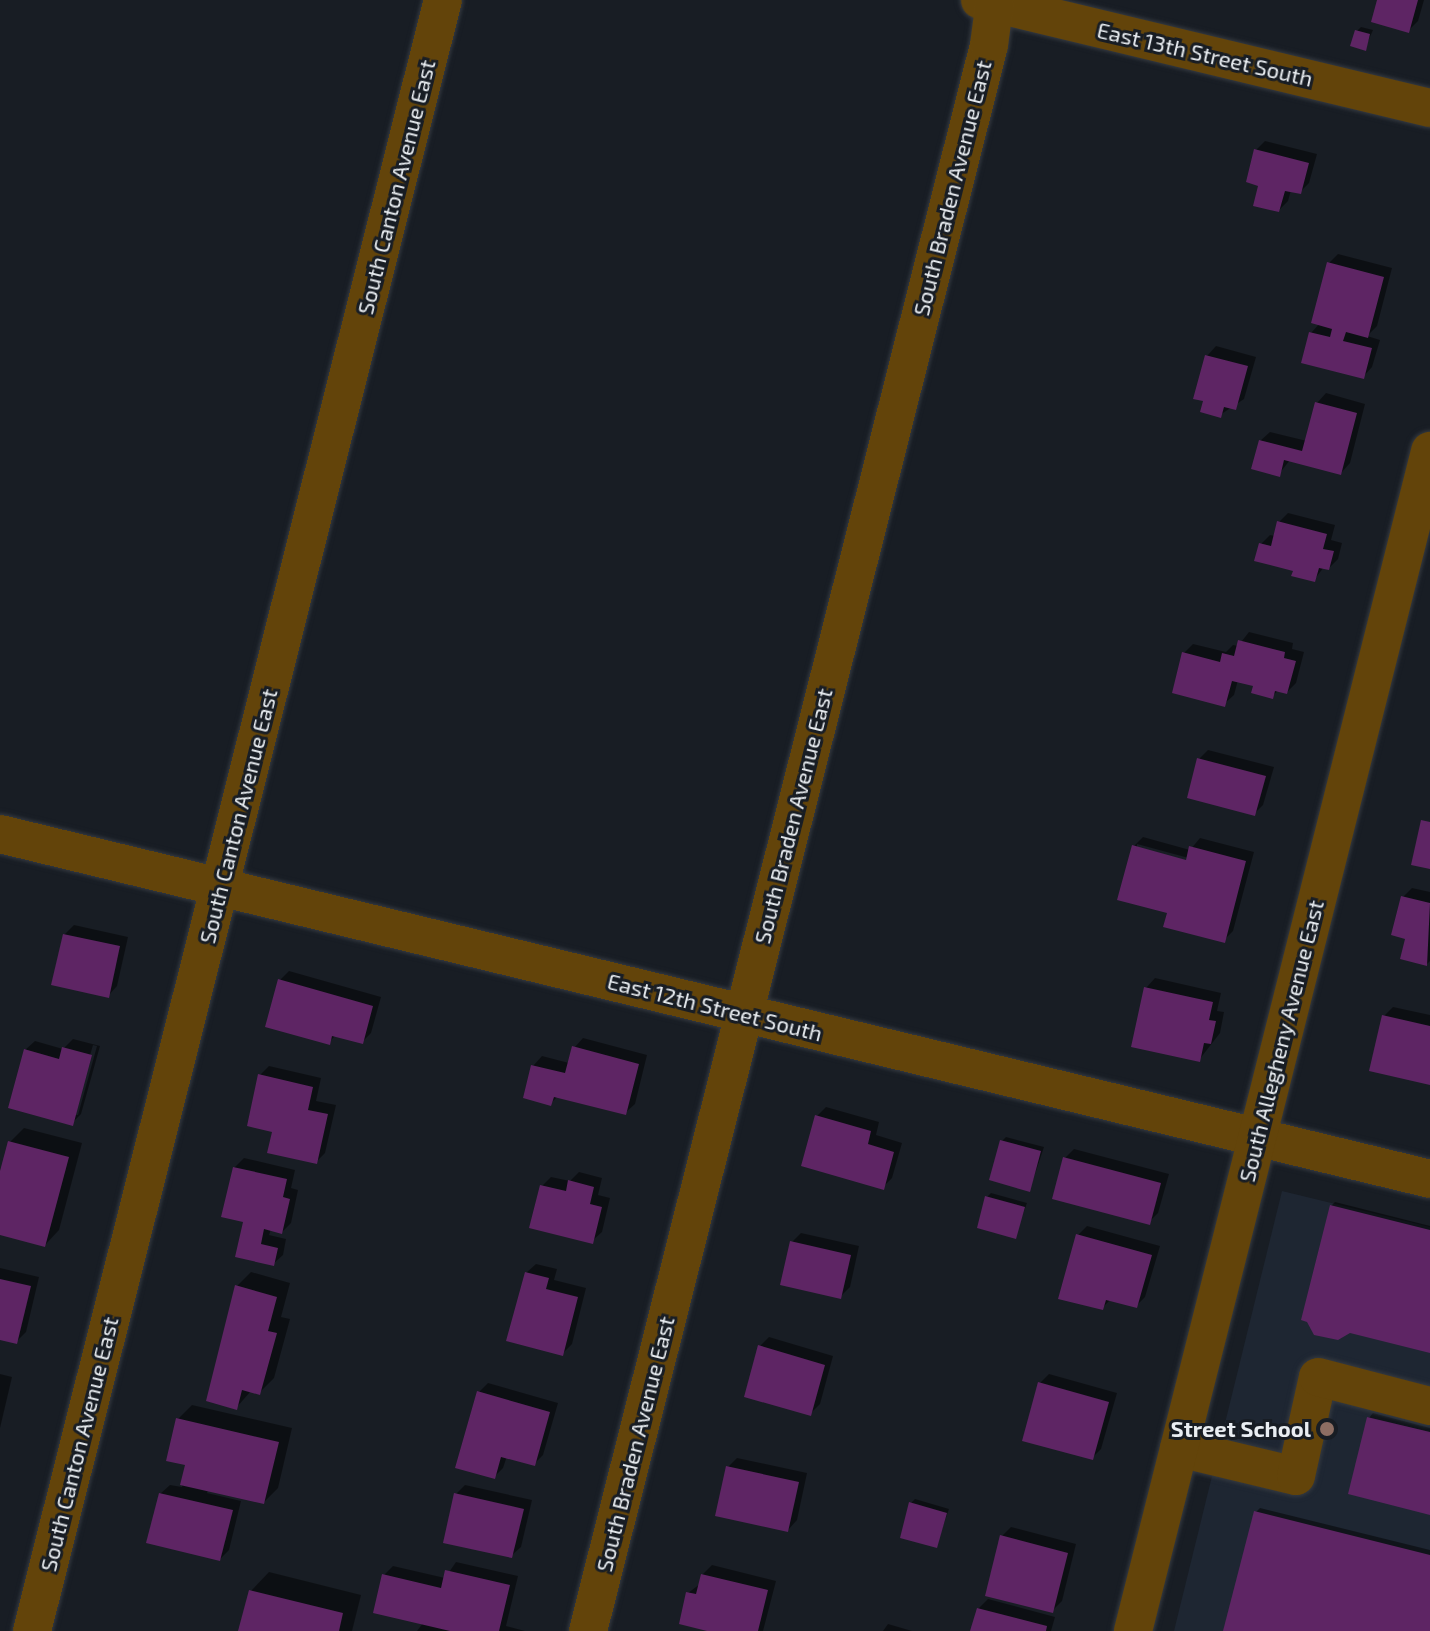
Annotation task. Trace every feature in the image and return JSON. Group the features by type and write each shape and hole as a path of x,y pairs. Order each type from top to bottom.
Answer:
{"street":[{"name":"South Canton Avenue East","path":"32,1631 443,0"},
{"name":"East 13th Street South","path":"990,1 1430,108"},
{"name":"South Braden Avenue East","path":"588,1631 985,60 990,1"},
{"name":"South Allegheny Avenue East","path":"1133,1631 1430,451"},
{"name":"East 12th Street South","path":"0,834 1430,1179"},
{"path":"1179,1448 1296,1476 1318,1377 1430,1406"}],"shaded area":[{"name":"Street School","path":"1282,1191 1430,1227 1430,1631 1174,1631"}],"building":[{"path":"1377,0 1418,0 1409,33 1371,22"},
{"path":"1355,30 1370,34 1366,51 1350,46"},
{"path":"1254,149 1309,163 1301,194 1285,191 1279,212 1253,206 1258,186 1246,182"},
{"path":"1327,262 1384,277 1368,338 1346,332 1343,341 1372,348 1364,379 1301,363 1309,332 1330,337 1332,329 1311,323"},
{"path":"1205,355 1248,366 1236,410 1224,407 1221,418 1200,412 1203,401 1193,399"},
{"path":"1315,402 1357,413 1341,475 1284,460 1280,477 1251,469 1259,440 1302,451"},
{"path":"1277,521 1327,534 1323,549 1334,551 1329,570 1319,568 1315,582 1291,576 1293,571 1254,561 1259,543 1271,546"},
{"path":"1238,640 1285,652 1284,658 1296,661 1287,694 1275,691 1273,699 1251,693 1253,686 1232,681 1225,707 1172,693 1182,652 1220,662 1222,653 1234,656"},
{"path":"1197,758 1266,776 1255,816 1187,798"},
{"path":"1421,820 1430,822 1430,869 1411,865"},
{"path":"1132,845 1186,860 1189,846 1246,861 1225,943 1163,927 1167,913 1117,900"},
{"path":"1401,896 1430,903 1427,966 1400,959 1405,939 1391,935"},
{"path":"63,934 120,946 109,998 51,985"},
{"path":"278,979 373,1006 363,1044 332,1036 330,1045 265,1027"},
{"path":"1144,987 1213,1002 1209,1020 1216,1021 1211,1044 1204,1043 1200,1062 1131,1047"},
{"path":"1382,1015 1430,1026 1430,1085 1369,1071"},
{"path":"572,1046 639,1064 626,1115 554,1097 551,1106 523,1098 531,1065 565,1073"},
{"path":"62,1047 92,1055 73,1126 8,1108 24,1049 59,1059"},
{"path":"258,1074 313,1087 308,1110 328,1114 317,1164 267,1153 272,1132 247,1126"},
{"path":"815,1115 871,1131 868,1144 894,1152 884,1190 801,1166"},
{"path":"1000,1140 1041,1151 1030,1192 989,1180"},
{"path":"8,1141 69,1157 45,1247 0,1235 0,1171"},
{"path":"1063,1157 1161,1183 1150,1225 1052,1199"},
{"path":"233,1167 287,1179 283,1197 290,1199 282,1234 264,1229 261,1244 278,1248 274,1266 235,1257 243,1222 221,1217"},
{"path":"568,1180 594,1187 590,1204 602,1207 593,1244 529,1228 540,1185 566,1191"},
{"path":"985,1196 1025,1207 1016,1239 977,1228"},
{"path":"1330,1205 1430,1230 1430,1353 1350,1333 1338,1340 1314,1335 1307,1322 1301,1320"},
{"path":"1076,1234 1152,1255 1137,1308 1106,1300 1103,1310 1058,1299"},
{"path":"790,1241 851,1255 841,1299 780,1285"},
{"path":"525,1272 549,1278 546,1289 578,1297 563,1356 506,1341"},
{"path":"0,1279 31,1286 17,1344 0,1340"},
{"path":"235,1285 277,1297 268,1331 277,1333 260,1395 242,1390 237,1410 206,1401"},
{"path":"758,1345 825,1365 811,1416 744,1397"},
{"path":"1038,1382 1109,1402 1093,1460 1022,1441"},
{"path":"477,1391 550,1412 535,1466 501,1457 495,1479 455,1468"},
{"path":"1367,1417 1430,1432 1430,1515 1348,1494"},
{"path":"176,1418 279,1442 264,1504 180,1485 185,1465 166,1461"},
{"path":"726,1466 799,1482 788,1532 715,1516"},
{"path":"159,1493 233,1510 220,1561 146,1543"},
{"path":"454,1493 524,1509 512,1558 443,1543"},
{"path":"909,1502 947,1513 937,1548 900,1538"},
{"path":"1254,1511 1430,1555 1430,1631 1223,1631"},
{"path":"1000,1535 1068,1553 1053,1613 985,1596"},
{"path":"445,1570 510,1585 499,1631 450,1631 373,1613 382,1574 441,1588"},
{"path":"701,1574 768,1590 758,1631 707,1631 679,1624 686,1592 696,1594"},
{"path":"249,1590 343,1613 339,1631 238,1631"},
{"path":"977,1608 1047,1626 1046,1631 970,1631"}],"place":[{"name":"Street School","path":"1327,1429"}]}
